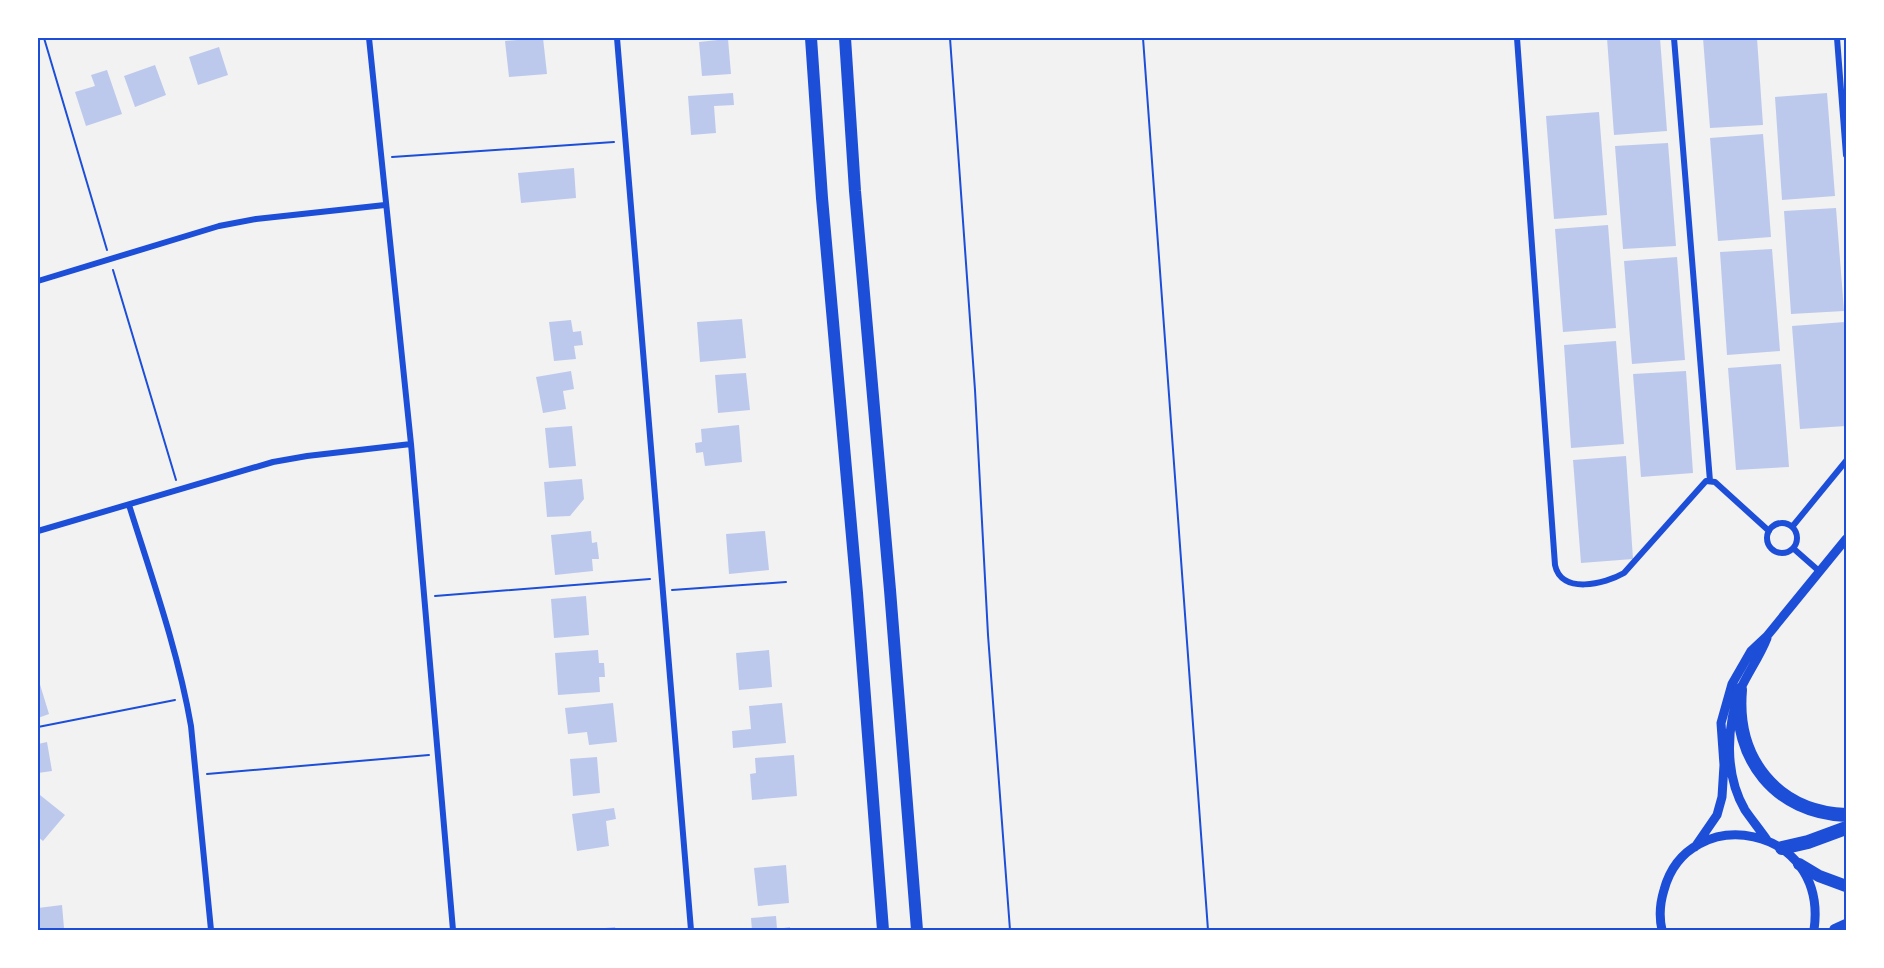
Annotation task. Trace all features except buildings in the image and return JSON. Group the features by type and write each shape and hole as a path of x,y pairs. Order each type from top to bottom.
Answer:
{"highway":[{"path":"1740,690 1739,708 1744,741 1760,772 1777,790 1799,805 1815,811 1846,815"},
{"path":"1782,848 1808,842 1846,828"}],"main road":[{"path":"811,38 823,210 857,593 883,930"},
{"path":"845,38 855,191 890,578 917,930"},
{"path":"1799,864 1819,876 1846,886"},
{"path":"1834,930 1846,925"}],"street":[{"path":"369,38 411,444 453,930"},
{"path":"617,38 691,930"},
{"path":"1517,38 1555,565 1558,575 1566,582 1575,585 1606,581 1624,573 1701,485 1710,481 1717,484 1769,531"},
{"path":"1674,38 1710,481"},
{"path":"1837,38 1846,154"},
{"path":"38,281 219,226 256,219 385,205"},
{"path":"38,531 273,462 411,444"},
{"path":"1792,527 1846,461"},
{"path":"129,505 179,667 186,697 211,930"},
{"path":"1783,523 1792,527 1798,538 1794,549 1784,554 1773,551 1767,542 1769,531 1783,523"},
{"path":"1662,930 1660,902 1666,883 1673,869 1695,847 1717,815 1722,797 1724,765 1721,723 1727,698 1746,658 1767,636 1846,539"},
{"path":"1794,549 1819,571"},
{"path":"1767,636 1740,690 1731,721 1730,738 1731,770 1736,790 1745,809 1767,840"},
{"path":"1695,847 1712,839 1730,835 1749,835 1767,840 1782,848 1799,864 1809,879 1815,897 1814,930"}],"path":[{"path":"951,38 975,390 989,657 1010,930"},
{"path":"1143,38 1208,930"},
{"path":"381,158 626,141"},
{"path":"424,597 662,578"},
{"path":"663,591 786,582"},
{"path":"38,727 186,697"},
{"path":"196,775 437,754"}]}
